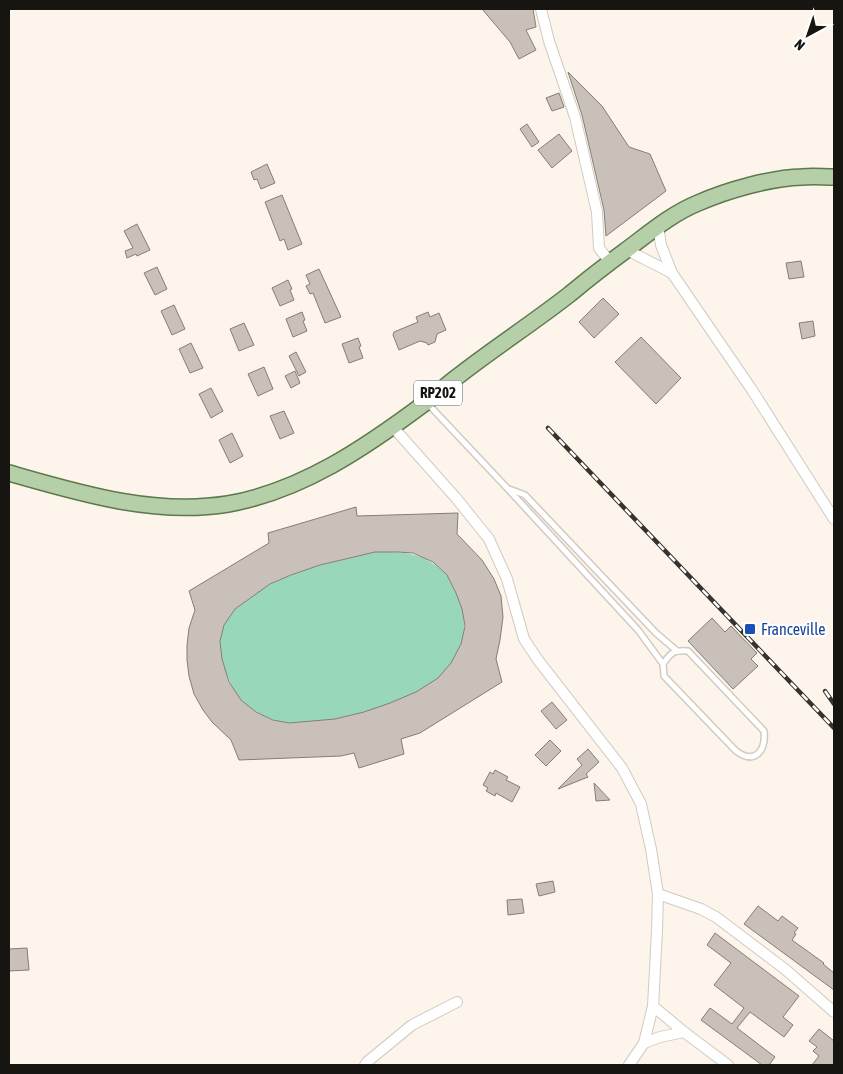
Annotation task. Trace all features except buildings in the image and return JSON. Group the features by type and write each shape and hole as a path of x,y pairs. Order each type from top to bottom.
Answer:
{"main road":[{"name":"RP202","path":"9,473 101,498 168,506 229,504 292,486 341,461 392,426 555,306 658,226 698,203 762,182 800,177 834,178"}],"street":[{"path":"541,9 548,41 574,117 597,212 599,248 610,262"},
{"path":"658,226 661,245 672,273 752,390 834,519"},
{"path":"627,250 672,273"},
{"path":"392,426 456,498 489,539 507,579 524,639 538,660 622,768 640,804 652,849 658,894 657,931 653,1006 644,1043 629,1065"},
{"path":"658,894 701,909 716,917 786,970 834,1012"},
{"path":"365,1065 412,1025 457,1002"},
{"path":"653,1006 728,1065"},
{"path":"644,1043 660,1037 684,1032"}],"lane":[{"path":"426,402 638,630 663,664 664,676 736,751 743,756 752,756 759,753 765,740 764,731 688,651 677,650 656,633 525,495 507,488"},
{"path":"663,664 668,656 677,650"}],"green space":[{"path":"375,552 416,555 431,562 449,578 461,607 464,632 457,654 444,673 430,685 404,698 359,714 327,720 283,722 262,715 243,702 234,690 227,675 220,644 226,621 239,605 259,591 307,569"}],"railway":[{"path":"548,428 834,728"},
{"path":"825,691 834,704"}],"place":[{"name":"Franceville","path":"750,629"}]}
